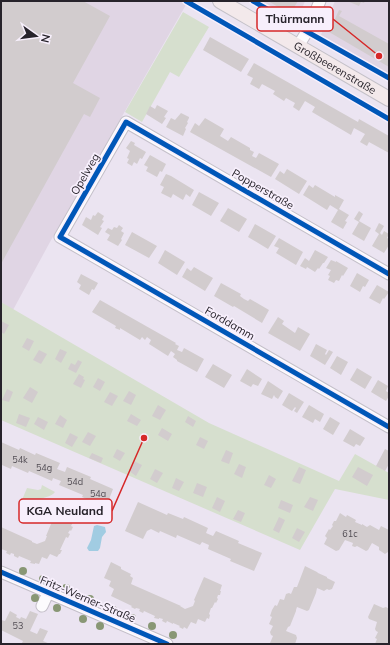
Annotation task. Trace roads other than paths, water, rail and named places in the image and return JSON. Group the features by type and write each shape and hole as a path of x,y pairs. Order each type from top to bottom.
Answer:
{"main road":[{"name":"Großbeerenstraße","path":"220,1 389,99"}],"street":[{"path":"298,46 308,30 320,1"},
{"name":"Opelweg","path":"60,237 126,122"},
{"name":"Popperstraße","path":"126,122 389,274"},
{"name":"Forddamm","path":"60,237 389,427"},
{"name":"Fritz-Werner-Straße","path":"1,572 167,644"},
{"path":"42,606 48,593"}],"water":[{"path":"97,525 105,527 106,532 102,537 98,551 89,551 87,548 91,540 94,526"}],"place":[{"name":"Thürmann","path":"379,56"},
{"name":"KGA Neuland","path":"144,438"}]}
